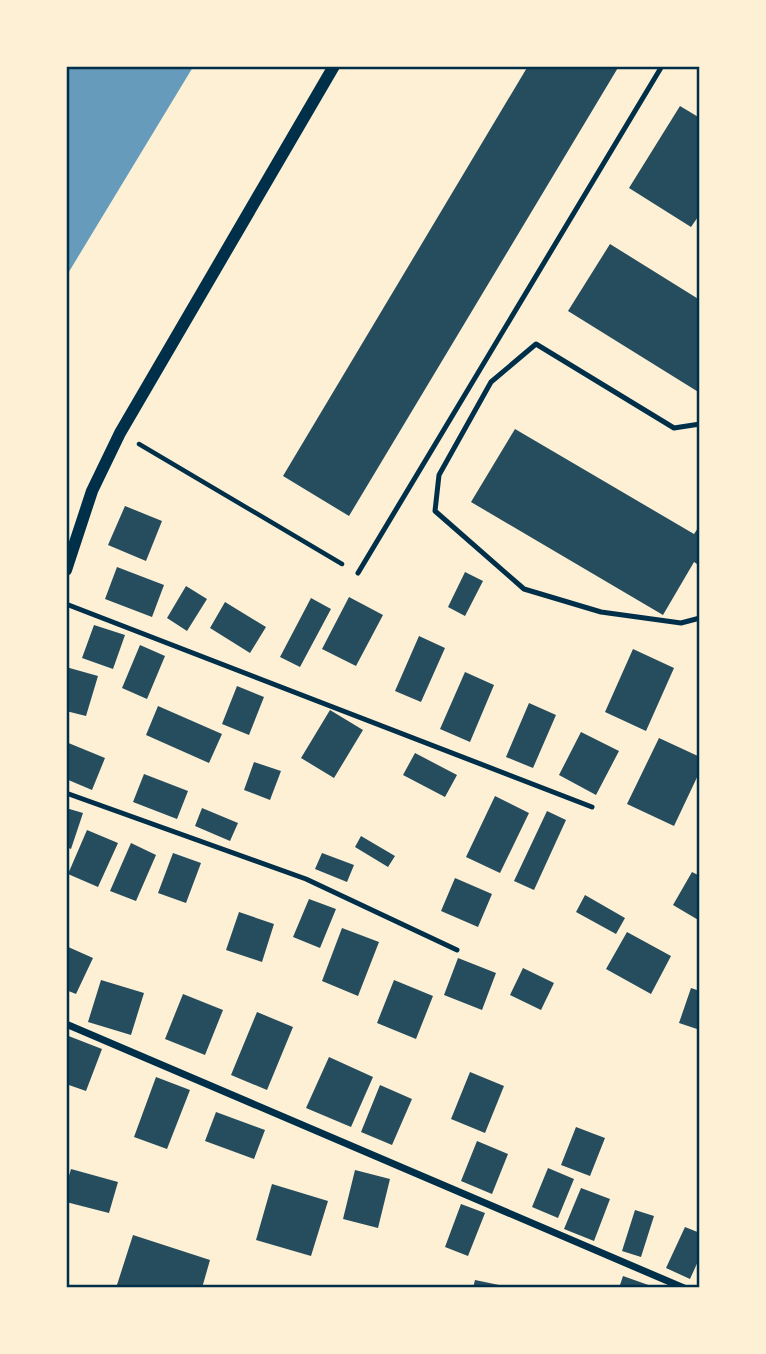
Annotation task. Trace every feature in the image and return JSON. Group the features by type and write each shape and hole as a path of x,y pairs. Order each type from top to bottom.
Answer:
{"street":[{"path":"66,570 92,491 120,433 334,66"},
{"path":"66,1024 684,1287"}],"lane":[{"path":"358,573 662,66"},
{"path":"699,424 674,428 536,344 491,382 439,475 435,511 524,589 601,612 681,623 699,618"},
{"path":"66,604 592,807"},
{"path":"66,793 306,879 457,950"}],"path":[{"path":"120,433 358,573"}],"water":[{"path":"66,67 193,67 67,275"}],"building":[{"path":"528,66 619,66 349,516 283,476"},
{"path":"680,106 700,118 700,214 691,227 629,188"},
{"path":"610,244 700,300 700,393 568,311"},
{"path":"515,429 694,534 700,525 700,566 694,562 663,615 471,502"},
{"path":"125,506 162,521 146,561 108,545"},
{"path":"117,567 164,585 152,617 105,599"},
{"path":"465,572 483,581 465,616 448,607"},
{"path":"186,586 207,599 187,631 167,618"},
{"path":"349,597 383,615 356,666 322,649"},
{"path":"311,598 331,609 300,667 280,657"},
{"path":"225,602 266,627 250,653 210,628"},
{"path":"94,625 125,635 113,669 82,658"},
{"path":"419,636 445,648 421,702 395,691"},
{"path":"140,645 165,656 147,699 122,688"},
{"path":"633,649 674,668 646,731 605,712"},
{"path":"66,667 98,676 86,716 66,711"},
{"path":"465,672 494,685 470,742 440,729"},
{"path":"237,686 264,697 249,735 222,724"},
{"path":"529,703 556,715 533,768 506,757"},
{"path":"158,706 222,734 209,763 146,735"},
{"path":"330,710 363,730 334,778 301,758"},
{"path":"581,732 619,751 596,795 559,775"},
{"path":"659,738 700,757 700,771 674,826 627,804"},
{"path":"66,742 105,758 92,790 66,779"},
{"path":"415,753 457,775 445,797 403,775"},
{"path":"254,762 281,771 270,800 244,790"},
{"path":"144,774 188,791 177,819 133,802"},
{"path":"495,796 529,813 500,873 466,857"},
{"path":"66,808 83,813 71,849 66,847"},
{"path":"202,808 238,823 230,841 195,826"},
{"path":"547,811 566,820 534,890 514,881"},
{"path":"87,830 118,843 98,887 68,874"},
{"path":"361,836 395,856 388,867 355,847"},
{"path":"131,843 156,855 136,901 110,891"},
{"path":"173,853 201,863 186,903 158,893"},
{"path":"322,853 354,865 347,882 315,869"},
{"path":"692,872 700,876 700,921 673,905"},
{"path":"455,878 492,894 478,927 441,911"},
{"path":"585,895 625,918 616,934 576,912"},
{"path":"309,899 336,909 320,948 293,937"},
{"path":"239,912 274,924 262,962 226,950"},
{"path":"342,928 379,942 358,996 322,981"},
{"path":"627,932 671,956 651,994 606,969"},
{"path":"66,946 93,958 76,994 66,990"},
{"path":"458,958 496,973 482,1010 444,995"},
{"path":"523,968 554,983 541,1010 510,995"},
{"path":"101,980 144,993 131,1035 88,1022"},
{"path":"394,980 433,996 416,1039 377,1023"},
{"path":"691,988 700,991 700,1030 679,1023"},
{"path":"183,994 223,1010 205,1055 165,1039"},
{"path":"257,1012 293,1027 267,1090 231,1075"},
{"path":"66,1035 102,1049 86,1091 66,1084"},
{"path":"329,1057 373,1077 351,1127 306,1108"},
{"path":"470,1072 504,1086 485,1133 451,1119"},
{"path":"156,1077 190,1090 167,1149 134,1137"},
{"path":"380,1085 412,1099 392,1145 361,1132"},
{"path":"216,1112 265,1130 254,1159 205,1141"},
{"path":"576,1127 605,1138 590,1176 561,1165"},
{"path":"477,1141 508,1154 492,1194 461,1181"},
{"path":"548,1168 574,1179 558,1218 532,1207"},
{"path":"71,1169 118,1182 109,1213 66,1202 66,1186"},
{"path":"355,1170 390,1179 378,1228 343,1219"},
{"path":"272,1184 328,1201 311,1256 256,1240"},
{"path":"581,1188 610,1199 594,1241 564,1229"},
{"path":"461,1204 485,1213 468,1256 445,1247"},
{"path":"635,1210 654,1216 641,1257 622,1251"},
{"path":"685,1227 700,1233 700,1257 690,1279 666,1268"},
{"path":"133,1235 210,1260 202,1288 116,1288"},
{"path":"623,1276 654,1287 654,1288 619,1288"},
{"path":"475,1280 504,1286 504,1288 473,1288"}]}
